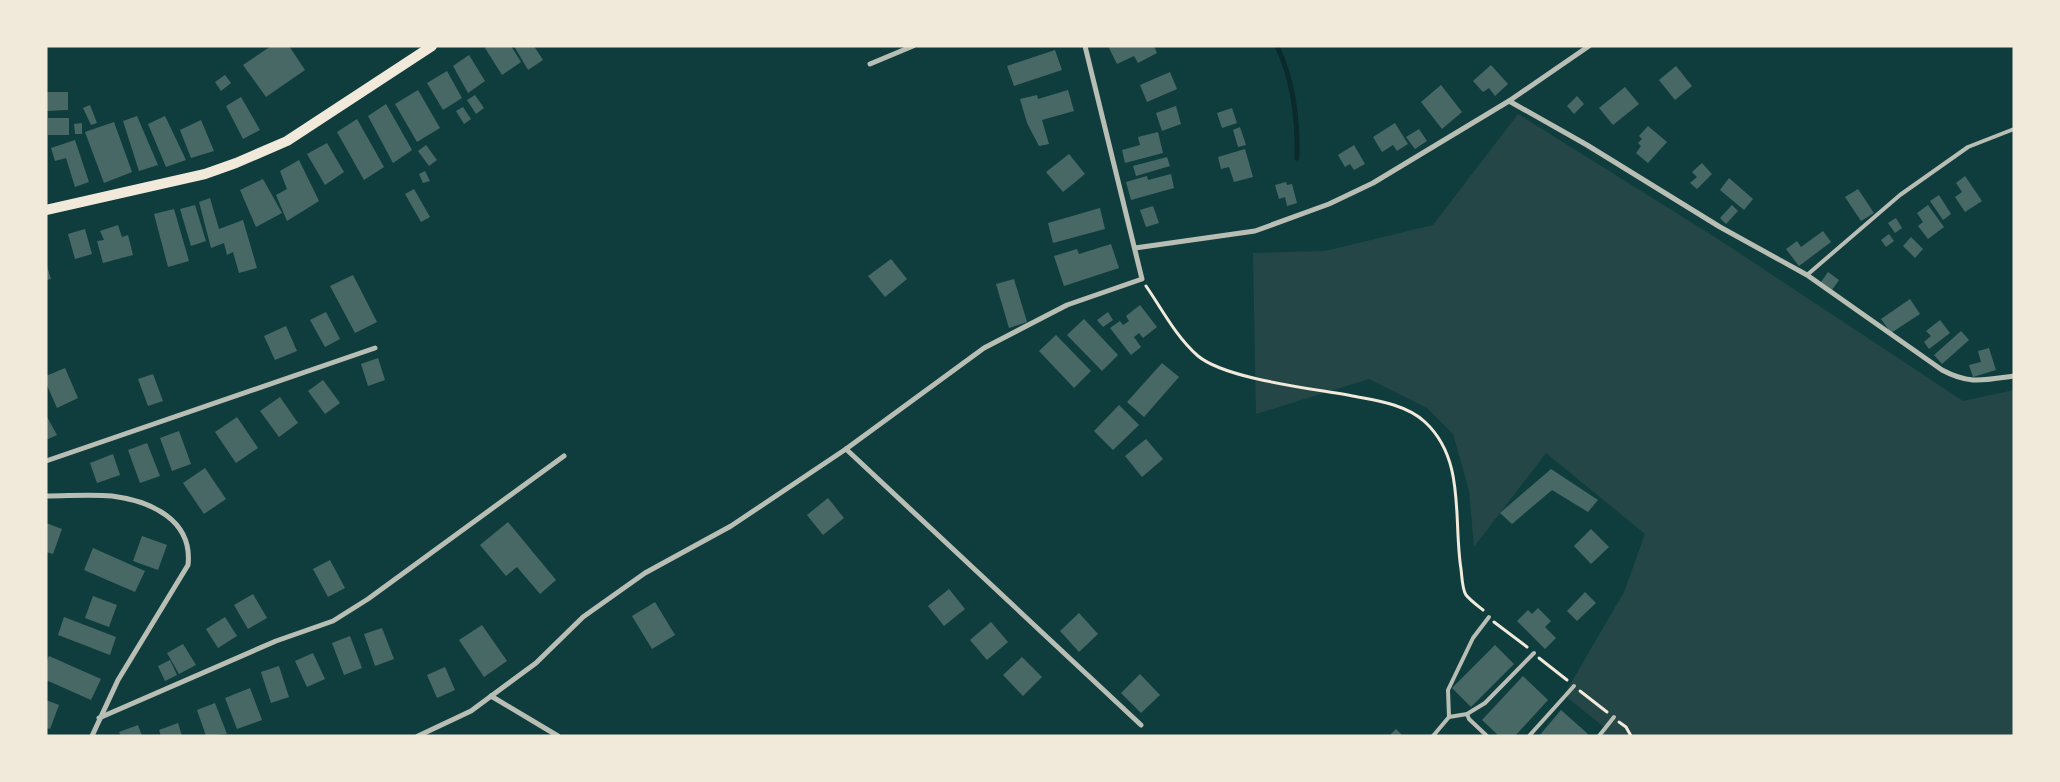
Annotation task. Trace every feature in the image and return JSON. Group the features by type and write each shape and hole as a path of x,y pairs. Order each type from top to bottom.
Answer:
{"main road":[{"path":"46,210 206,174 236,163 287,141 432,46"}],"street":[{"path":"870,64 913,46"},
{"path":"418,736 471,710 536,663 583,618 645,572 731,526 846,450 984,348 1067,305 1142,279 1085,46"},
{"path":"1135,248 1255,231 1329,204 1373,183 1509,101 1589,46"},
{"path":"1509,101 1587,145 1720,227 1808,275 1942,370 1955,377 1971,381 2014,376"},
{"path":"46,461 375,348"},
{"path":"846,450 1141,725"},
{"path":"100,718 276,641 333,621 368,599 564,456"},
{"path":"46,496 111,496 139,502 168,515 182,532 188,547 188,565 118,680 92,736"},
{"path":"491,696 558,736"}],"lane":[{"path":"1808,275 1900,194 1968,147 2014,129"},
{"path":"1449,717 1448,690 1473,638 1490,617"},
{"path":"1433,736 1449,717 1467,714 1485,703 1534,653"},
{"path":"1529,736 1574,686"},
{"path":"1467,714 1469,719 1487,736"},
{"path":"1599,736 1614,718"}],"path":[{"path":"1142,279 1183,341 1199,357 1237,375 1376,400 1408,410 1425,422 1441,442 1450,460 1458,512 1458,550 1466,594 1490,617 1626,727 1631,736"}],"shaded area":[{"path":"1518,114 1718,239 1963,401 2014,390 2014,736 1596,736 1604,727 1564,695 1624,592 1645,534 1546,453 1474,547 1469,490 1453,434 1427,408 1369,379 1256,414 1253,253 1325,251 1433,225"}],"building":[{"path":"271,46 289,46 305,70 266,97 243,65"},
{"path":"487,46 511,46 521,62 502,75 485,48"},
{"path":"514,46 534,46 543,60 528,70"},
{"path":"1108,46 1154,46 1157,53 1138,63 1134,56 1117,64"},
{"path":"1055,50 1062,70 1014,86 1007,66"},
{"path":"469,55 485,81 468,93 453,66"},
{"path":"1491,65 1508,84 1495,96 1489,88 1483,92 1473,81"},
{"path":"1676,66 1692,86 1675,100 1659,80"},
{"path":"447,71 462,98 443,110 427,83"},
{"path":"1170,72 1177,89 1147,102 1140,85"},
{"path":"225,75 231,83 221,91 215,82"},
{"path":"1441,85 1462,112 1442,129 1421,102"},
{"path":"1625,87 1639,104 1613,125 1599,108"},
{"path":"418,90 440,128 417,142 395,104"},
{"path":"1068,90 1074,111 1042,120 1049,144 1039,146 1027,123 1020,99 1037,95 1038,99"},
{"path":"46,92 68,92 68,110 46,111"},
{"path":"475,95 484,108 476,114 467,100"},
{"path":"1577,96 1584,104 1574,114 1567,106"},
{"path":"241,97 260,130 243,139 226,106"},
{"path":"386,104 412,150 393,163 368,116"},
{"path":"90,105 97,123 91,125 83,108"},
{"path":"1176,106 1181,124 1162,131 1156,113"},
{"path":"463,107 471,119 464,124 456,111"},
{"path":"1232,108 1237,123 1222,128 1217,113"},
{"path":"137,116 158,165 139,171 123,121"},
{"path":"165,116 186,160 166,167 148,124"},
{"path":"48,118 69,118 69,135 48,135"},
{"path":"357,119 384,167 364,180 337,132"},
{"path":"201,120 214,151 191,158 180,130"},
{"path":"114,122 132,172 104,183 85,132"},
{"path":"82,123 82,134 75,134 74,124"},
{"path":"1395,123 1408,144 1397,151 1393,145 1382,152 1373,137"},
{"path":"1648,126 1667,142 1648,163 1636,153 1641,146 1638,143 1642,139 1639,136"},
{"path":"1240,127 1246,145 1238,147 1233,130"},
{"path":"1419,129 1427,141 1415,149 1406,137"},
{"path":"1158,132 1163,153 1125,163 1122,150 1140,145 1138,137"},
{"path":"75,140 89,182 75,187 66,158 55,161 51,148"},
{"path":"327,143 344,172 325,185 307,154"},
{"path":"426,145 437,160 429,166 418,151"},
{"path":"1354,145 1365,164 1354,170 1350,164 1345,167 1338,155"},
{"path":"1245,149 1253,177 1234,182 1229,167 1221,169 1218,157"},
{"path":"1069,154 1085,174 1063,192 1046,172"},
{"path":"1167,157 1170,166 1136,176 1133,166"},
{"path":"299,160 319,201 287,221 276,195 287,189 280,171"},
{"path":"1702,163 1712,174 1697,189 1690,183 1697,177 1692,172"},
{"path":"425,171 430,181 423,183 419,174"},
{"path":"1171,174 1174,188 1131,200 1126,182 1147,176 1148,180"},
{"path":"1965,176 1982,201 1965,212 1955,197 1962,192 1956,183"},
{"path":"1729,178 1753,199 1744,210 1720,190"},
{"path":"263,179 282,213 256,227 240,190"},
{"path":"1286,182 1287,185 1292,184 1297,203 1287,206 1285,197 1279,199 1275,185"},
{"path":"414,189 430,217 421,222 405,194"},
{"path":"1858,189 1874,213 1861,221 1845,197"},
{"path":"1939,195 1951,214 1943,220 1930,201"},
{"path":"210,198 219,229 243,220 257,268 239,273 233,252 227,255 224,243 211,248 199,202"},
{"path":"195,205 206,241 191,246 180,209"},
{"path":"1732,205 1738,211 1726,224 1720,218"},
{"path":"1928,205 1944,227 1928,239 1918,226 1923,222 1917,213"},
{"path":"1153,206 1159,223 1146,227 1140,210"},
{"path":"1100,208 1105,229 1053,243 1048,223"},
{"path":"174,209 189,261 168,267 154,214"},
{"path":"1896,218 1902,228 1895,233 1888,223"},
{"path":"118,225 122,237 128,235 133,255 103,263 97,241 104,240 100,231"},
{"path":"85,229 92,254 75,259 68,234"},
{"path":"1823,231 1831,242 1799,266 1786,249 1797,241 1801,247"},
{"path":"1889,234 1894,241 1886,247 1881,240"},
{"path":"1911,237 1923,249 1915,258 1903,246"},
{"path":"1111,244 1119,268 1064,286 1054,256 1077,249 1079,254"},
{"path":"891,259 907,279 885,297 868,276"},
{"path":"46,263 51,279 46,280"},
{"path":"1828,272 1839,280 1832,290 1821,282"},
{"path":"353,275 377,322 355,333 330,286"},
{"path":"1014,279 1027,322 1009,328 996,284"},
{"path":"1910,299 1920,314 1891,333 1881,319"},
{"path":"1140,305 1157,327 1143,338 1139,333 1134,337 1141,347 1131,355 1110,328 1120,321 1123,325 1129,321 1126,316"},
{"path":"326,312 340,339 325,347 310,320"},
{"path":"1108,312 1113,320 1103,327 1097,320"},
{"path":"1084,319 1118,355 1102,371 1067,335"},
{"path":"1940,320 1950,333 1929,349 1924,342 1931,336 1926,331"},
{"path":"286,326 297,351 275,360 264,336"},
{"path":"1961,331 1969,340 1942,364 1934,355"},
{"path":"1056,335 1091,371 1074,388 1039,351"},
{"path":"1989,348 1996,370 1973,377 1969,365 1981,362 1978,351"},
{"path":"378,358 385,380 368,386 361,364"},
{"path":"1162,363 1179,377 1144,417 1127,402"},
{"path":"65,368 78,398 57,408 46,383 46,376"},
{"path":"153,374 163,401 148,406 138,379"},
{"path":"323,380 340,403 325,414 308,391"},
{"path":"280,397 298,423 279,437 260,411"},
{"path":"1119,405 1139,425 1113,450 1094,431"},
{"path":"46,415 57,435 46,440"},
{"path":"237,417 258,448 236,463 215,432"},
{"path":"179,431 191,464 172,471 160,438"},
{"path":"1146,439 1163,459 1142,477 1125,456"},
{"path":"147,443 160,476 140,483 128,450"},
{"path":"113,454 120,475 97,483 90,463"},
{"path":"205,468 226,499 204,514 183,483"},
{"path":"1551,469 1598,500 1588,512 1552,490 1512,524 1500,513"},
{"path":"828,498 844,518 823,535 807,515"},
{"path":"508,522 556,580 540,594 517,567 506,576 480,545"},
{"path":"46,523 62,529 53,554 46,552"},
{"path":"1591,529 1609,547 1591,564 1574,546"},
{"path":"142,536 167,545 158,570 133,561"},
{"path":"93,548 145,571 135,592 84,570"},
{"path":"330,560 345,588 328,597 313,569"},
{"path":"949,589 965,609 944,626 928,606"},
{"path":"1585,592 1596,603 1577,621 1567,611"},
{"path":"253,594 267,618 248,629 234,605"},
{"path":"93,596 117,605 109,627 85,618"},
{"path":"655,602 675,635 652,649 632,616"},
{"path":"1538,608 1551,621 1545,627 1556,638 1545,649 1517,621 1528,610 1532,614"},
{"path":"1079,613 1098,634 1079,652 1060,631"},
{"path":"64,617 116,637 110,655 58,635"},
{"path":"225,617 237,636 218,648 206,629"},
{"path":"991,622 1008,642 987,660 970,640"},
{"path":"482,625 507,661 484,677 459,640"},
{"path":"382,628 394,659 375,666 364,634"},
{"path":"350,636 362,668 344,675 332,643"},
{"path":"183,644 196,665 179,674 167,653"},
{"path":"1495,645 1514,664 1471,707 1452,688"},
{"path":"313,653 325,679 307,687 295,661"},
{"path":"49,656 101,679 91,700 46,680 46,663"},
{"path":"1022,657 1042,677 1023,696 1003,675"},
{"path":"170,660 177,675 165,681 158,666"},
{"path":"279,666 289,697 271,703 261,672"},
{"path":"445,667 455,690 437,698 427,675"},
{"path":"1140,674 1160,695 1141,713 1121,693"},
{"path":"1523,676 1548,700 1515,736 1499,736 1482,720"},
{"path":"250,688 262,720 237,729 225,698"},
{"path":"46,700 59,705 50,729 46,728"},
{"path":"215,703 227,734 206,736 197,710"},
{"path":"1561,710 1588,734 1586,736 1539,736"},
{"path":"178,723 182,736 161,736 159,730"},
{"path":"138,725 142,736 121,736 119,732"},
{"path":"1396,729 1403,736 1389,736"}],"waterway":[{"path":"1277,46 1291,87 1297,130 1297,158"}]}
